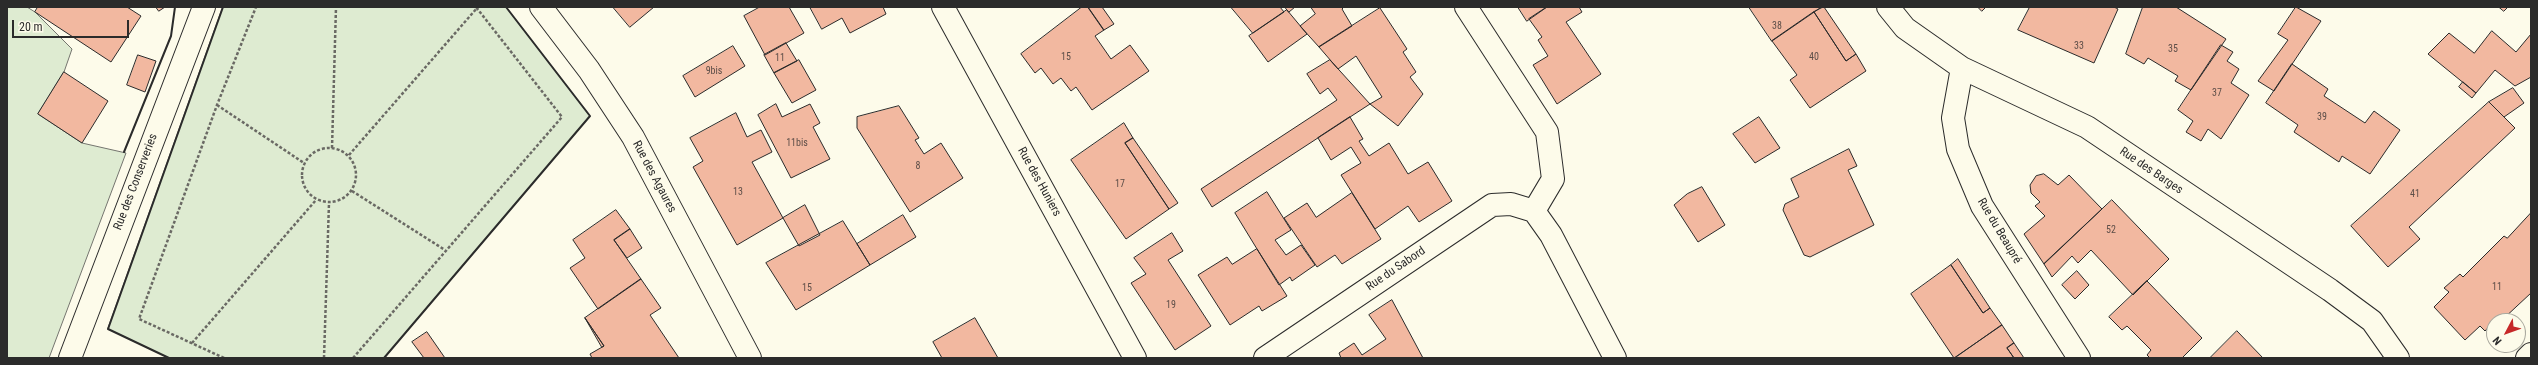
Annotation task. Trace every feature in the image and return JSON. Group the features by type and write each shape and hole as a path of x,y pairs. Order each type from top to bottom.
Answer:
{"street":[{"name":"Rue des Conserveries","path":"70,358 204,7"},
{"name":"Rue des Agaures","path":"541,7 589,70 633,138 750,358"},
{"name":"Rue des Huniers","path":"943,7 1135,358"},
{"path":"1466,7 1547,132 1553,178 1534,211 1551,235 1615,358"},
{"name":"Rue des Barges","path":"1888,7 1905,28 1962,68 2086,127 2342,299 2372,321 2398,358"},
{"name":"Rue du Beaupré","path":"1962,68 1953,118 1958,149 1982,206 2079,358"},
{"name":"Rue du Sabord","path":"1265,358 1492,205 1511,204 1534,211"},
{"path":"2527,358 2531,354"}],"path":[{"path":"224,358 140,319 217,105 256,7"},
{"path":"332,148 336,7"},
{"path":"349,155 476,8 562,117 445,250 353,358"},
{"path":"217,105 304,163"},
{"path":"332,148 349,155 355,166 357,179 352,191 346,198 329,203 316,200 308,193 303,184 301,173 304,163 316,151 332,148"},
{"path":"352,191 445,250"},
{"path":"192,343 316,200"},
{"path":"324,358 329,203"}],"green space":[{"path":"7,7 27,7 35,12 72,49 64,72 38,114 82,143 126,153 49,358 7,358"},
{"path":"223,7 506,7 590,116 384,358 169,358 108,329"}],"building":[{"path":"38,7 127,7 141,16 111,62 35,12"},
{"path":"156,7 165,7 159,11"},
{"path":"613,7 654,7 630,27"},
{"path":"760,7 789,7 804,33 765,55 744,16"},
{"path":"810,7 883,7 886,14 850,33 842,18 822,29"},
{"path":"1082,7 1088,7 1104,30 1095,36 1111,59 1130,45 1149,71 1092,110 1076,87 1071,91 1061,78 1053,84 1041,68 1035,73 1021,54"},
{"path":"1088,7 1102,7 1114,24 1104,30"},
{"path":"1231,7 1280,7 1284,12 1253,33"},
{"path":"1285,7 1295,7 1289,12"},
{"path":"1311,7 1344,7 1342,9 1352,26 1319,47 1300,26 1315,14"},
{"path":"1518,7 1547,7 1527,21"},
{"path":"1547,7 1579,7 1582,12 1566,22 1601,74 1557,104 1533,65 1548,56 1538,40 1542,37 1529,19"},
{"path":"1749,7 1819,7 1820,8 1772,41"},
{"path":"1824,7 1856,54 1846,61 1814,12"},
{"path":"1978,7 1986,7 1982,11"},
{"path":"2030,7 2114,7 2118,9 2094,63 2018,30"},
{"path":"2143,7 2176,7 2226,39 2191,90 2175,81 2178,76 2148,58 2144,64 2126,54"},
{"path":"2296,7 2321,21 2274,91 2258,81 2288,40 2278,34"},
{"path":"2499,7 2508,7 2504,11"},
{"path":"1380,8 1407,49 1403,52 1416,72 1410,77 1423,94 1398,126 1370,104 1382,97 1356,56 1338,69 1319,47"},
{"path":"1287,10 1307,34 1268,62 1249,36"},
{"path":"1814,12 1846,61 1856,54 1866,71 1810,108 1790,80 1797,75 1772,41"},
{"path":"2492,31 2516,52 2531,34 2531,77 2515,86 2495,70 2476,93 2428,54 2449,33 2474,53"},
{"path":"786,43 797,61 774,73 764,55"},
{"path":"2221,45 2233,52 2227,61 2239,69 2231,83 2249,95 2221,139 2208,129 2201,141 2186,132 2193,121 2178,110"},
{"path":"733,46 745,66 695,97 683,76"},
{"path":"138,55 156,61 145,92 127,85"},
{"path":"799,60 816,90 792,103 774,73"},
{"path":"1330,60 1370,104 1212,207 1201,189 1337,100 1328,88 1320,94 1307,74"},
{"path":"2292,64 2328,89 2324,96 2365,123 2374,111 2400,130 2370,174 2342,156 2339,162 2294,132 2298,125 2266,103"},
{"path":"64,72 108,101 82,143 38,114"},
{"path":"2463,82 2476,93 2472,98 2459,87"},
{"path":"2513,88 2524,103 2504,117 2489,102"},
{"path":"2489,102 2515,128 2409,227 2420,239 2388,267 2351,226"},
{"path":"776,104 782,117 810,104 820,123 813,127 830,159 791,178 758,115"},
{"path":"899,106 919,138 915,140 924,154 941,143 963,178 910,212 857,128 857,117"},
{"path":"736,113 747,137 761,130 772,152 752,162 783,218 737,245 693,167 703,161 690,138"},
{"path":"1350,117 1363,139 1359,141 1369,156 1389,143 1408,174 1428,162 1452,201 1419,222 1408,206 1375,229 1341,175 1361,163 1351,147 1331,160 1318,138"},
{"path":"1759,117 1780,148 1755,163 1733,134"},
{"path":"1124,123 1133,138 1125,143 1169,209 1126,239 1071,160"},
{"path":"1133,138 1178,203 1169,209 1125,143"},
{"path":"1849,149 1857,166 1848,170 1874,225 1810,257 1804,255 1783,210 1785,204 1799,197 1791,179"},
{"path":"2044,174 2058,185 2069,175 2102,209 2044,264 2024,234 2045,216 2035,206 2040,202 2031,193 2030,185 2036,176"},
{"path":"1702,187 1725,225 1698,242 1674,205 1687,194"},
{"path":"1267,192 1291,230 1275,240 1286,255 1301,245 1315,265 1292,281 1290,277 1279,285 1235,213"},
{"path":"1352,193 1381,239 1342,264 1335,255 1317,267 1284,218 1307,203 1316,217"},
{"path":"2112,200 2169,259 2133,295 2091,250 2078,263 2072,256 2052,277 2044,264"},
{"path":"805,205 820,235 799,246 783,218"},
{"path":"616,210 630,229 614,240 641,279 598,309 570,268 585,258 573,240"},
{"path":"2531,213 2531,293 2510,313 2486,313 2486,330 2485,331 2480,326 2465,340 2434,307 2449,292 2444,288 2460,274 2463,277 2504,236 2507,238"},
{"path":"903,215 916,237 870,265 857,244"},
{"path":"843,221 870,265 796,310 766,263"},
{"path":"630,229 642,248 627,258 614,240"},
{"path":"1172,233 1183,251 1168,260 1211,326 1175,350 1131,283 1146,274 1134,258"},
{"path":"1257,249 1287,296 1262,311 1259,306 1230,325 1198,275 1227,257 1232,264"},
{"path":"1958,259 1990,308 1983,313 1951,265"},
{"path":"1951,265 1983,313 1990,308 2002,325 1954,358 1911,294"},
{"path":"2077,271 2089,285 2075,299 2062,285"},
{"path":"641,279 661,308 650,315 679,358 592,358 590,354 604,346 585,318"},
{"path":"2147,281 2202,338 2182,358 2150,358 2147,355 2151,350 2127,326 2122,330 2109,317"},
{"path":"1392,300 1423,358 1341,358 1339,353 1354,343 1362,355 1386,339 1369,315"},
{"path":"585,318 604,346 602,347"},
{"path":"975,318 998,358 942,358 933,342"},
{"path":"2002,325 2014,343 2007,348 2014,358 1955,358"},
{"path":"2237,331 2263,358 2210,358"},
{"path":"427,332 445,358 424,358 412,342"},
{"path":"2014,343 2024,358 2014,358 2007,348"}],"wall":[{"path":"124,152 171,36 175,7"},
{"path":"169,358 108,329 223,7"},
{"path":"384,358 590,116 506,7"}]}
